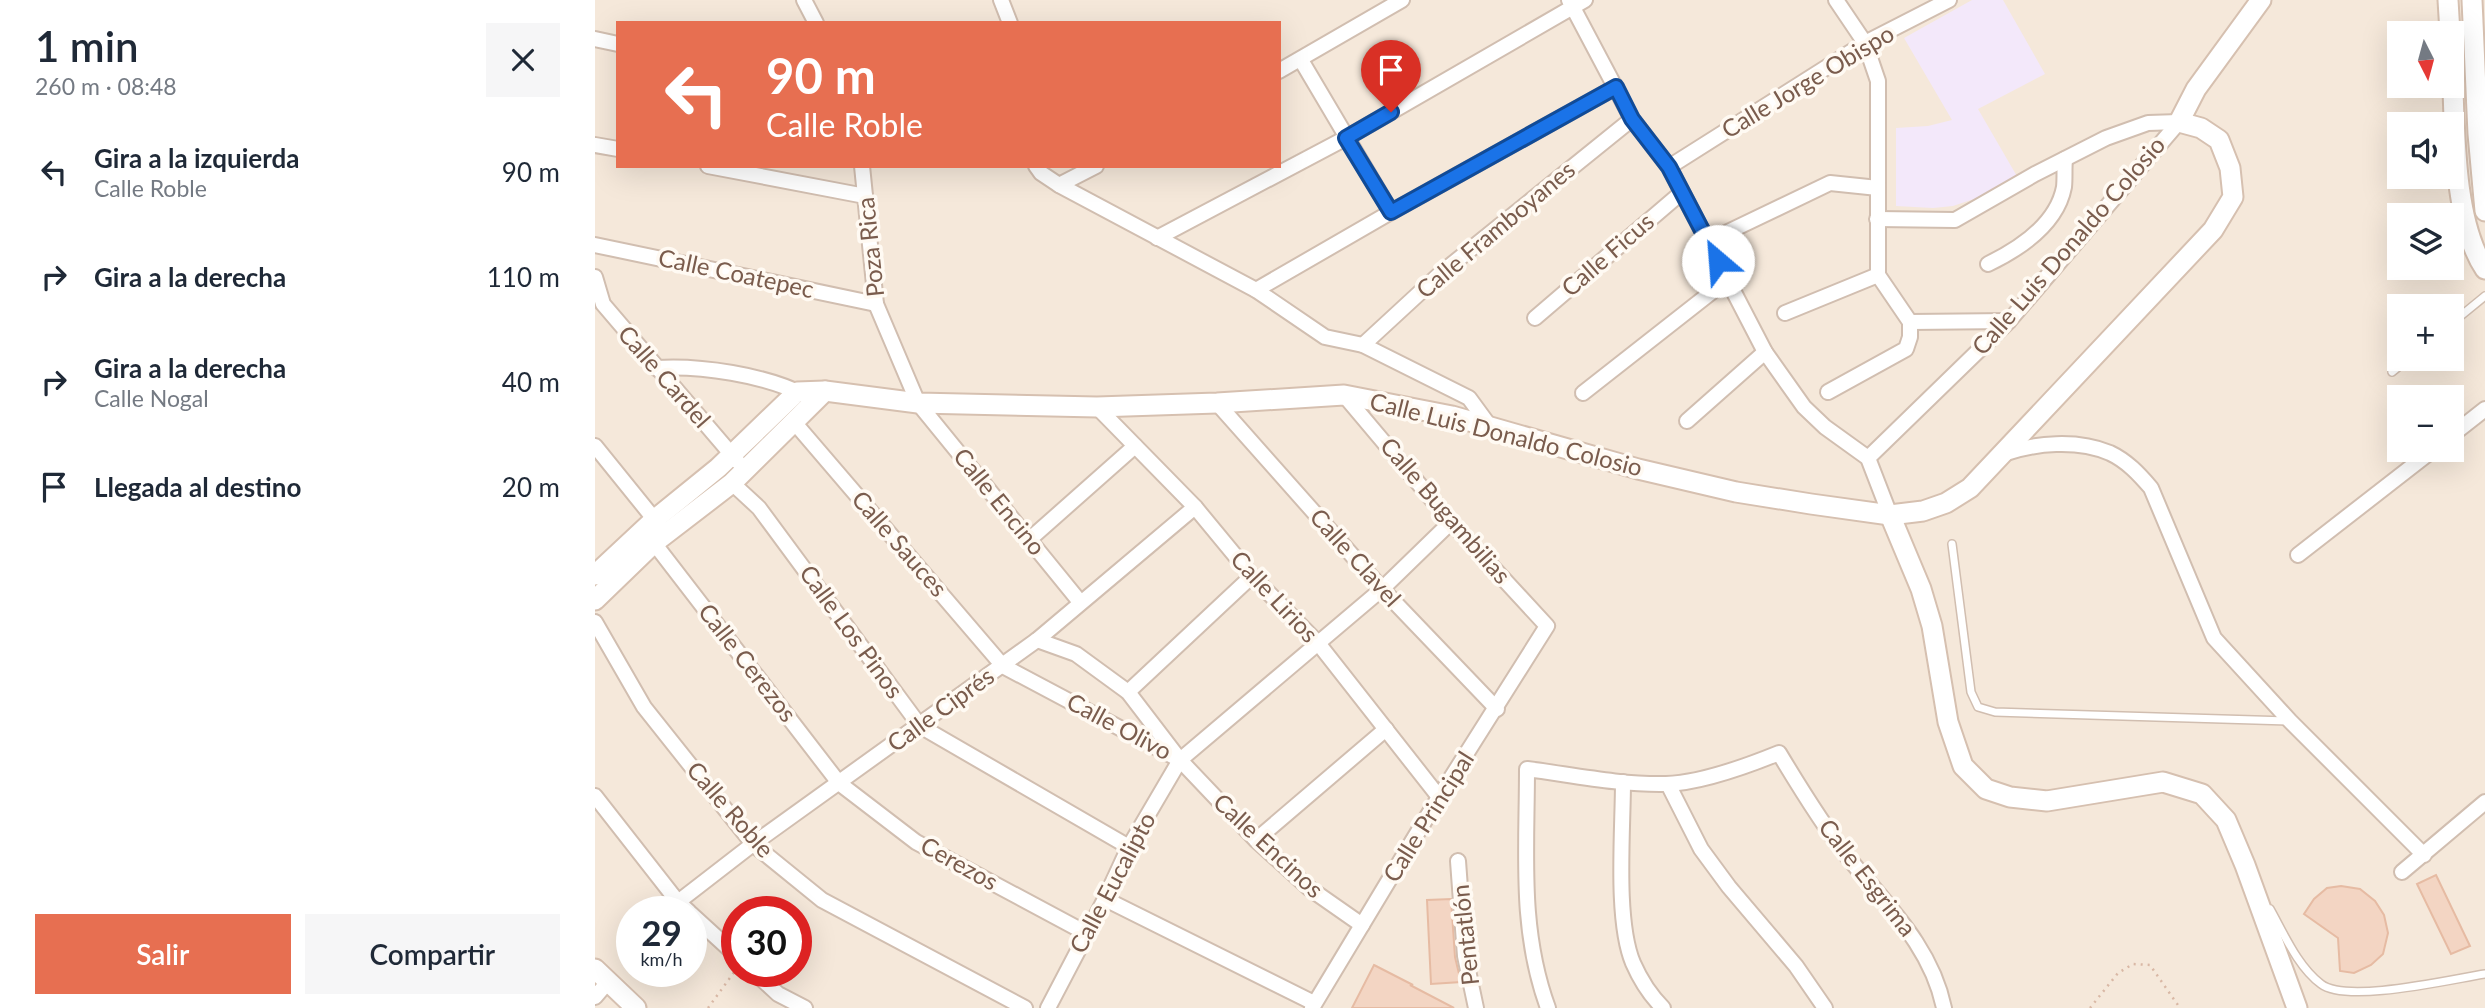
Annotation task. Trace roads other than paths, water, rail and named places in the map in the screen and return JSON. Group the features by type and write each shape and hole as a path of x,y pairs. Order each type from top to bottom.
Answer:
{"street":[{"path":"804,0 815,21"},
{"path":"1001,0 1009,21"},
{"path":"1281,70 1402,0"},
{"path":"1828,392 1906,349 1910,337 1910,322 1878,275 1878,81 1865,43 1836,0"},
{"name":"Calle Jorge Obispo","path":"1669,167 1865,43 1949,0"},
{"path":"1877,219 1955,220 2106,138 2148,123 2179,122 2196,89 2261,0"},
{"path":"2448,0 2449,21"},
{"path":"2472,0 2478,134 2485,211"},
{"path":"1157,238 1346,138 1576,2 1632,119 1669,167 1765,352 1804,407 1825,427 1868,458 1921,589 1932,626 1948,722 1963,766 1986,789 2010,797 2047,801 2163,782 2202,794 2226,820 2297,1008"},
{"path":"595,39 616,44"},
{"path":"1301,60 1391,212"},
{"path":"1256,290 1616,87"},
{"path":"2455,98 2463,213 2478,259 2485,269"},
{"name":"Calle Framboyanes","path":"1363,345 1440,274 1632,119"},
{"name":"Calle Luis Donaldo Colosio","path":"812,395 918,403 1097,407 1344,395 1452,416 1639,469 1736,492 1890,515 1923,511 1946,503 1970,488 2213,230 2232,197 2229,168 2218,140 2201,128 2179,122 2009,321 1868,458"},
{"path":"595,145 616,149"},
{"path":"1988,264 2029,240 2052,213 2064,188 2065,159"},
{"path":"718,168 865,196"},
{"name":"Poza Rica","path":"862,168 876,304 918,403"},
{"path":"1037,168 1059,185 1256,290 1325,337 1363,345 1469,398 1491,428"},
{"path":"1059,185 1092,168"},
{"path":"1709,241 1831,183 1878,188"},
{"name":"Calle Ficus","path":"1535,318 1681,193"},
{"name":"Calle Coatepec","path":"595,245 876,304"},
{"path":"1784,313 1878,275"},
{"name":"Calle Cardel","path":"595,277 603,304 732,455 739,477"},
{"path":"1583,393 1727,280"},
{"path":"1910,322 2009,321"},
{"path":"1687,421 1765,352"},
{"path":"656,368 682,366 772,381 812,395"},
{"path":"595,575 739,477 795,422 812,395"},
{"path":"595,600 732,455 812,395"},
{"name":"Calle Bugambilias","path":"1344,395 1451,522 1547,626"},
{"name":"Calle Encino","path":"918,403 1080,602"},
{"name":"Calle Clavel","path":"1217,403 1382,589 1497,709"},
{"name":"Calle Lirios","path":"1097,407 1195,507 1252,576 1318,643 1439,797"},
{"path":"2464,426 2485,409"},
{"name":"Calle Sauces","path":"795,422 1003,666"},
{"path":"1999,456 2023,447 2052,444 2084,447 2110,453 2136,470 2151,488 2214,638 2290,721 2424,855"},
{"name":"Calle Cerezos","path":"595,446 839,783"},
{"path":"1030,539 1135,446"},
{"path":"2298,555 2418,462"},
{"name":"Calle Los Pinos","path":"739,477 920,726 1129,848"},
{"name":"Calle Ciprés","path":"699,896 753,844 1003,666 1195,507"},
{"name":"Calle Eucalipto","path":"1048,1008 1129,848 1180,760 1382,589 1451,522"},
{"path":"1128,692 1252,576"},
{"name":"Calle Roble","path":"595,622 644,707 753,844 822,900 1025,1008"},
{"name":"Calle Principal","path":"1313,1006 1439,797 1547,626"},
{"name":"Calle Olivo","path":"1037,640 1076,654 1128,692 1180,760"},
{"name":"Calle Olivo","path":"1003,666 1180,760"},
{"path":"1256,839 1386,729"},
{"name":"Calle Esgrima","path":"1668,784 1733,771 1779,753 1847,856 1884,897 1914,937 1940,988 1944,1008"},
{"name":"Calle Encinos","path":"1180,760 1256,839 1309,888 1362,925"},
{"path":"1548,1008 1531,948 1527,918 1527,769 1623,782 1668,784 1701,849 1729,887 1796,966 1825,1008"},
{"path":"1623,782 1624,925 1633,962 1663,1008"},
{"name":"Cerezos","path":"839,783 916,842 1086,933"},
{"path":"595,796 676,896"},
{"path":"2402,873 2485,802"},
{"name":"Pentatlón","path":"1458,861 1465,956 1476,1008"},
{"path":"1105,900 1313,1006"},
{"path":"707,928 721,941"},
{"path":"599,983 636,1008"},
{"path":"770,987 805,1008"}],"lane":[{"path":"2464,313 2485,296"},
{"path":"1952,544 1971,692 1978,707 1995,712 2290,721"},
{"path":"2245,865 2309,973 2324,987 2344,992 2402,988 2485,974"}]}
